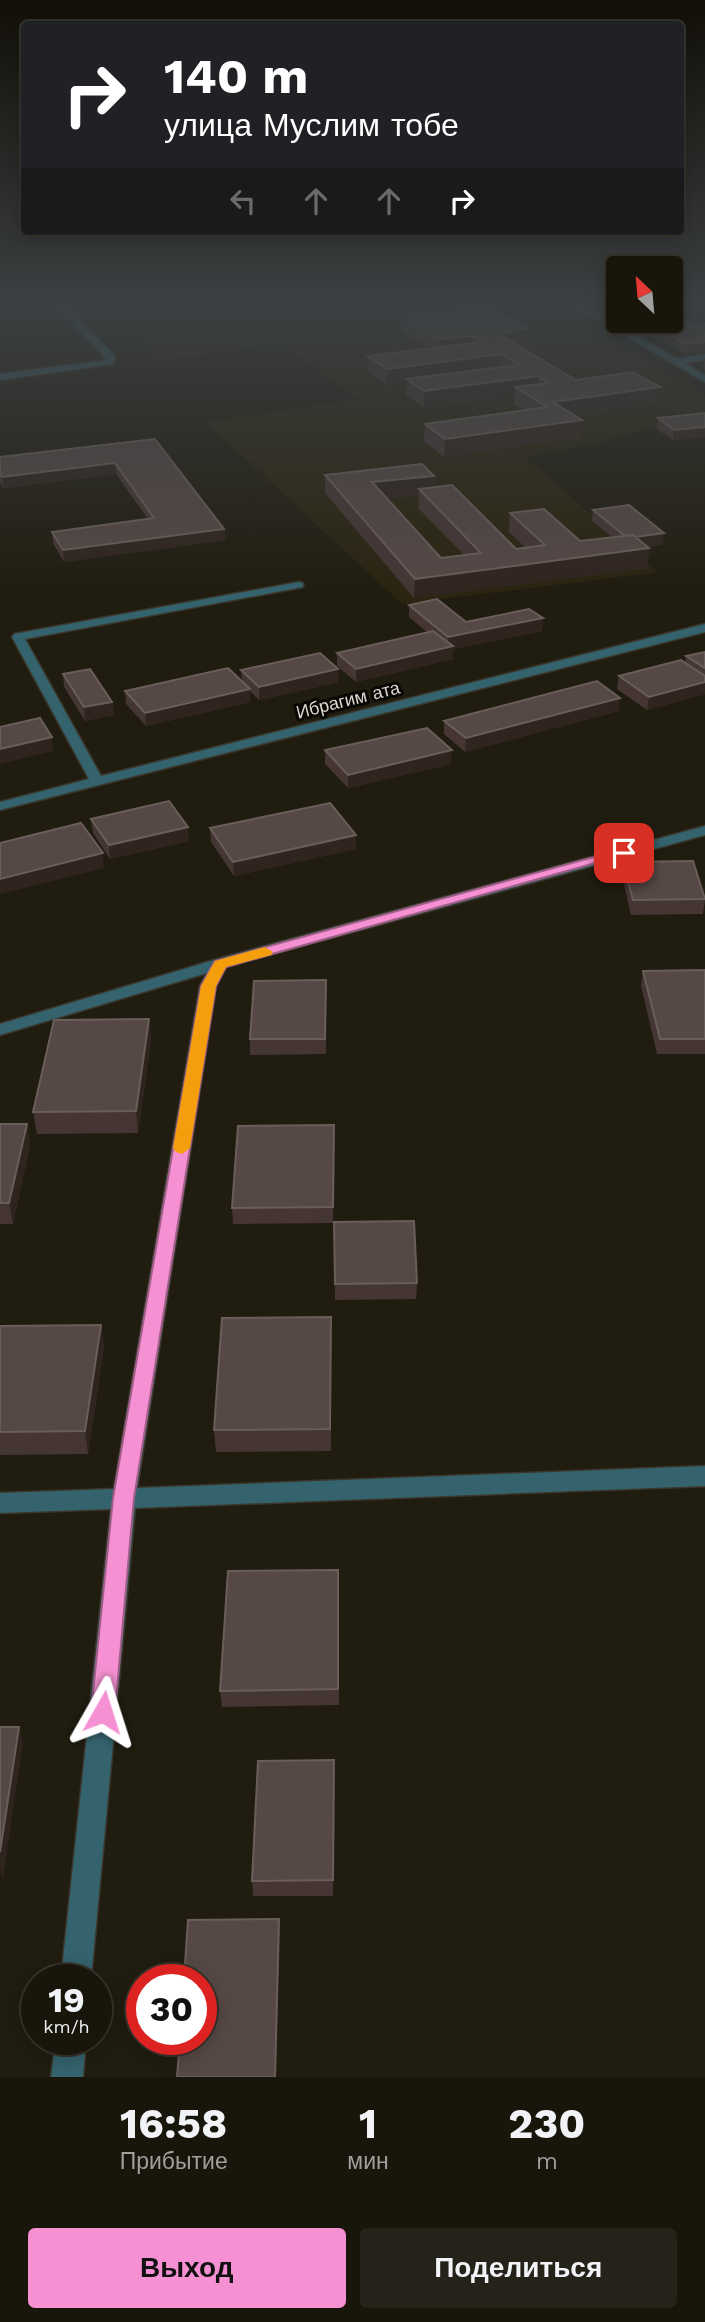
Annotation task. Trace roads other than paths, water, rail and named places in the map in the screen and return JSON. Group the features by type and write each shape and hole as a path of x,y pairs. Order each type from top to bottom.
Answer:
{"street":[{"path":"97,782 18,637 299,585"},
{"name":"Ибрагим ата","path":"0,806 705,628"},
{"path":"0,1030 220,964 705,830"},
{"path":"77,1964 124,1498 208,986 220,964"},
{"path":"0,1503 705,1476"},
{"path":"67,2077 69,2055"}]}
